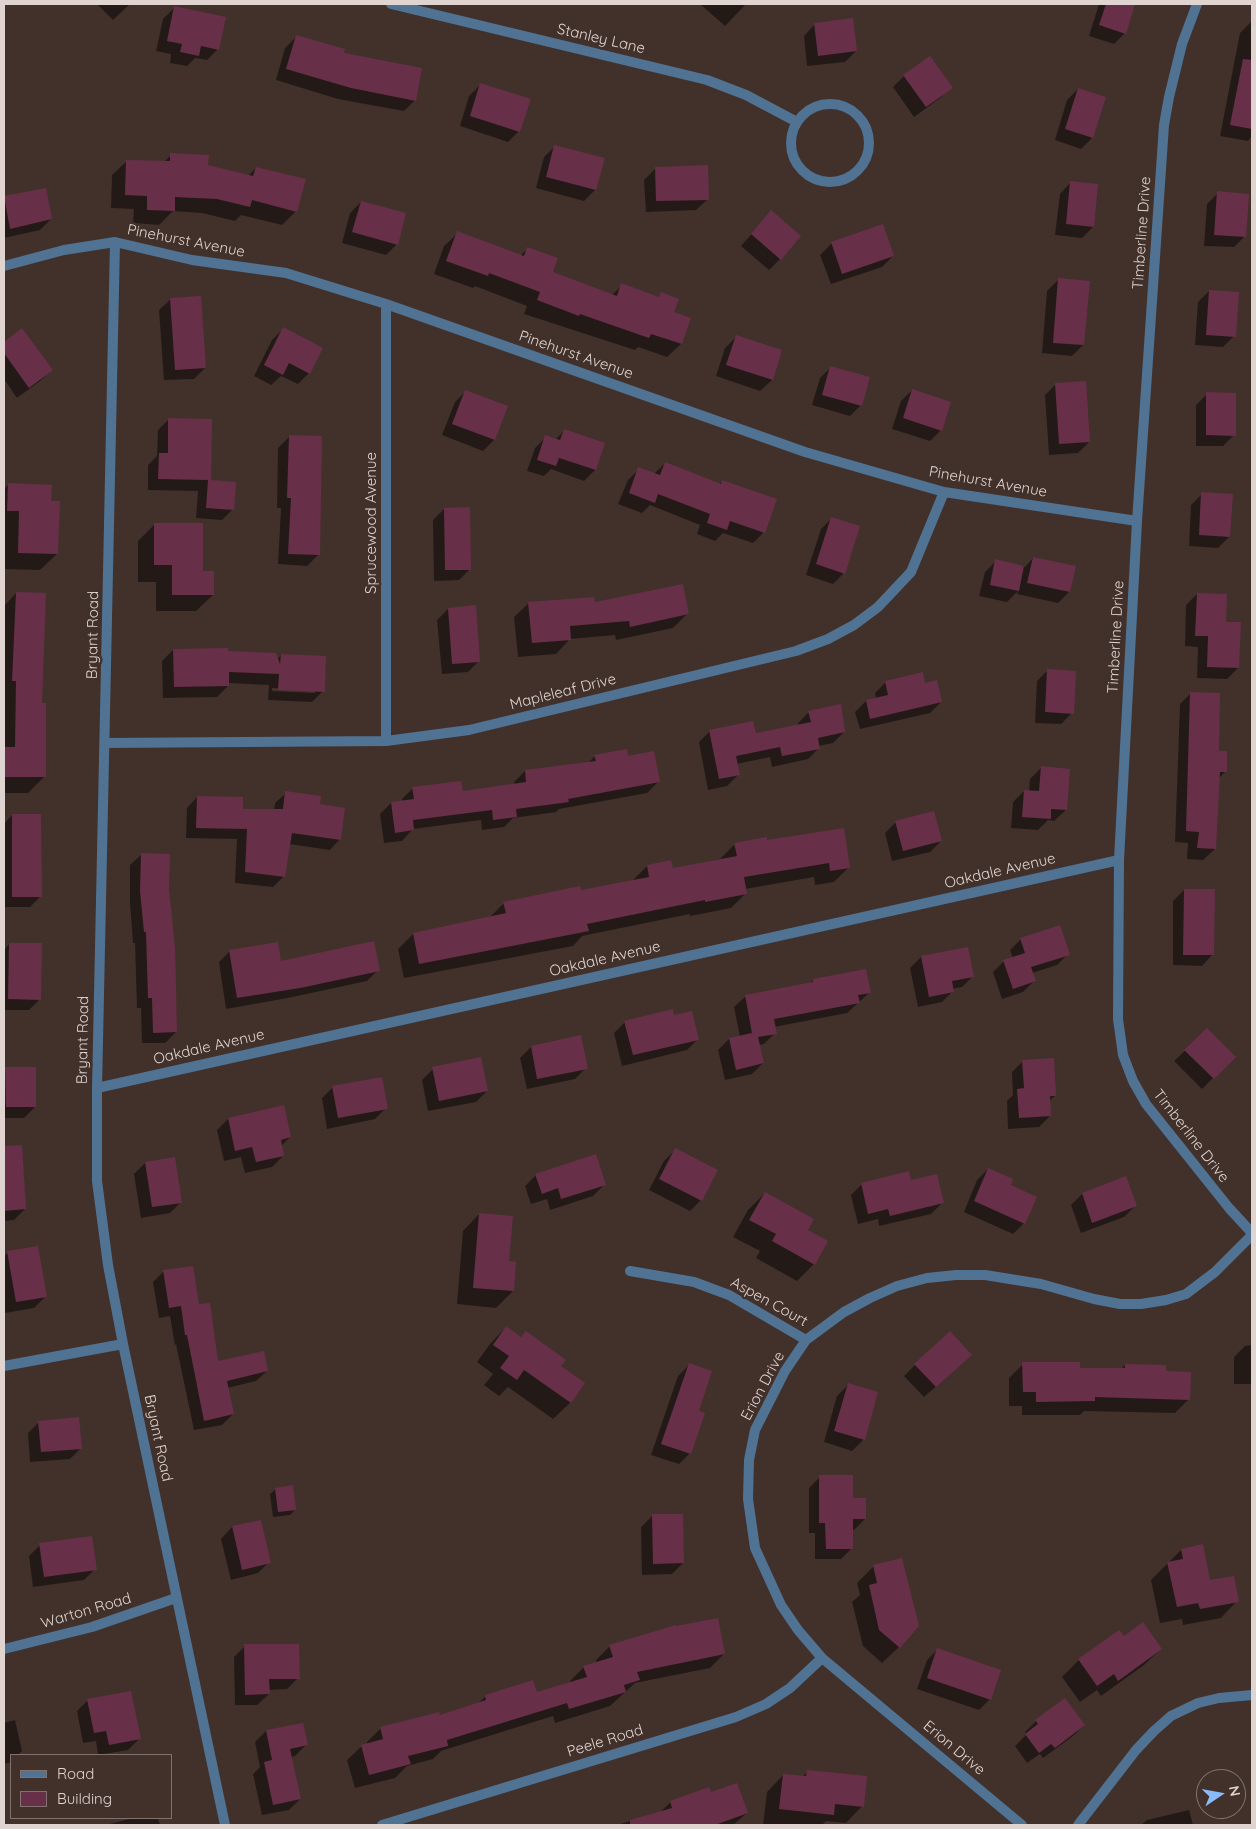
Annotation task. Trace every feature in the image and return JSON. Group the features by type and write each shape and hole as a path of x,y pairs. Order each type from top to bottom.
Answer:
{"street":[{"name":"Stanley Lane","path":"391,4 408,6 707,80 746,95 797,122"},
{"name":"Timberline Drive","path":"1197,4 1182,44 1164,125 1137,521 1119,860 1118,1019 1123,1055 1133,1081 1146,1104 1252,1234"},
{"path":"822,105 835,105 847,108 858,116 866,127 869,139 864,163 856,173 846,179 828,182 810,176 800,168 794,157 792,144 797,122 810,110 822,105"},
{"name":"Pinehurst Avenue","path":"4,266 64,250 115,242 192,260 286,274 386,304 805,452 944,492 1137,521"},
{"name":"Bryant Road","path":"115,242 97,1088 97,1181 108,1265 123,1344 225,1825"},
{"name":"Sprucewood Avenue","path":"386,304 386,741"},
{"name":"Mapleleaf Drive","path":"105,743 386,741 469,730 796,651 828,639 854,625 878,607 911,572 944,492"},
{"name":"Oakdale Avenue","path":"97,1088 1119,860"},
{"name":"Erion Drive","path":"1022,1825 822,1658 798,1630 781,1605 755,1548 748,1499 748,1460 755,1430 785,1371 806,1340 844,1312 897,1286 926,1278 984,1275 1041,1284 1094,1299 1120,1304 1141,1304 1166,1300 1186,1294 1215,1272 1252,1234"},
{"name":"Aspen Court","path":"630,1271 694,1282 729,1295 806,1340"},
{"path":"4,1366 123,1344"},
{"name":"Warton Road","path":"4,1649 92,1627 176,1598"},
{"name":"Peele Road","path":"382,1825 736,1717 766,1704 790,1688 822,1658"},
{"path":"1078,1825 1136,1750 1172,1716 1198,1703 1252,1694"}],"building":[{"path":"1106,4 1135,4 1126,34 1099,25"},
{"path":"174,6 226,17 219,50 201,46 199,56 180,52 182,44 167,41"},
{"path":"853,18 857,51 818,56 814,23"},
{"path":"296,35 345,49 344,53 422,68 416,101 351,88 286,69"},
{"path":"930,56 953,88 926,107 903,75"},
{"path":"1243,59 1252,60 1252,129 1230,125"},
{"path":"480,83 531,99 520,132 470,116"},
{"path":"1078,88 1106,97 1093,138 1065,129"},
{"path":"554,145 605,158 596,190 546,177"},
{"path":"170,153 209,155 208,165 253,176 256,167 306,179 297,212 252,200 250,207 217,199 175,197 175,211 147,210 147,196 125,195 126,160 170,161"},
{"path":"708,165 709,200 656,201 655,167"},
{"path":"1070,181 1098,184 1094,227 1066,224"},
{"path":"46,188 52,219 10,229 4,196"},
{"path":"1217,191 1249,194 1246,237 1214,235"},
{"path":"361,201 406,213 398,245 352,232"},
{"path":"771,210 801,236 781,260 751,234"},
{"path":"883,224 894,256 842,274 831,242"},
{"path":"457,231 524,256 527,247 558,258 553,272 617,296 621,283 659,297 661,292 679,299 674,312 691,318 682,344 651,334 649,338 580,314 579,316 537,300 540,292 489,273 488,276 446,261"},
{"path":"1058,278 1090,281 1084,345 1053,343"},
{"path":"1209,290 1239,292 1236,337 1206,335"},
{"path":"201,296 206,368 175,370 170,298"},
{"path":"283,327 323,348 310,374 289,363 283,375 264,365"},
{"path":"22,328 53,370 29,388 4,353 4,342"},
{"path":"736,335 782,350 773,380 726,365"},
{"path":"830,366 870,377 862,406 822,395"},
{"path":"1086,381 1090,442 1059,444 1055,383"},
{"path":"912,389 951,402 942,431 903,418"},
{"path":"465,390 508,406 495,440 452,424"},
{"path":"1206,392 1236,393 1236,436 1206,435"},
{"path":"168,418 212,419 211,480 236,482 234,510 206,508 208,480 158,479 159,453 168,453"},
{"path":"564,429 605,443 596,470 559,458 556,466 537,460 545,435 560,440"},
{"path":"289,435 322,436 320,555 288,554 291,498 287,498"},
{"path":"665,462 721,484 722,480 777,499 765,533 730,521 727,530 707,523 710,514 658,494 655,503 629,493 638,467 660,475"},
{"path":"8,483 52,485 51,501 60,501 58,554 18,553 19,511 7,511"},
{"path":"1201,492 1233,494 1230,537 1199,535"},
{"path":"470,507 471,570 445,570 444,508"},
{"path":"831,517 860,526 845,574 816,564"},
{"path":"154,523 203,523 203,571 214,571 214,595 172,595 172,565 154,565"},
{"path":"1033,557 1076,566 1070,592 1027,583"},
{"path":"995,559 1024,566 1019,591 990,585"},
{"path":"683,584 689,614 630,627 629,621 570,626 571,640 532,643 528,602 594,597 595,602"},
{"path":"16,592 46,593 42,703 46,703 46,777 4,777 4,747 15,747 16,681 12,681"},
{"path":"1197,593 1227,594 1226,622 1241,622 1239,668 1207,667 1208,636 1195,636"},
{"path":"476,605 480,662 452,664 448,608"},
{"path":"228,648 228,651 276,653 280,664 281,654 326,656 325,692 278,690 279,674 229,672 229,686 174,687 173,649"},
{"path":"1047,669 1076,671 1074,714 1045,712"},
{"path":"923,672 925,683 937,680 942,702 870,719 866,700 888,695 885,681"},
{"path":"1190,692 1220,693 1219,751 1227,751 1227,772 1220,772 1216,849 1197,848 1199,832 1186,831"},
{"path":"841,704 845,732 818,738 820,749 782,756 780,747 736,756 740,775 719,779 709,730 753,721 756,733 811,722 808,711"},
{"path":"627,749 628,756 654,751 660,782 568,799 569,802 516,809 517,817 493,820 492,810 413,820 414,830 395,833 391,802 414,799 412,787 461,781 463,791 526,782 525,770 596,761 594,755"},
{"path":"1041,766 1070,769 1067,810 1051,809 1051,819 1022,817 1024,790 1039,791"},
{"path":"285,791 321,796 320,804 345,808 341,840 292,833 285,877 245,872 247,829 196,828 197,796 243,797 243,809 283,809"},
{"path":"934,811 942,841 903,851 895,821"},
{"path":"12,814 41,814 42,897 12,897"},
{"path":"844,828 850,868 830,871 829,863 744,877 747,894 705,902 705,900 587,924 589,931 419,964 413,933 506,913 503,902 580,886 581,890 649,877 647,865 671,860 673,868 737,856 734,843"},
{"path":"141,853 170,854 169,889 175,948 177,1032 153,1033 152,998 148,998 146,932 144,932 140,891"},
{"path":"1184,889 1215,889 1214,955 1183,955"},
{"path":"1060,925 1070,955 1031,967 1036,981 1013,989 1003,960 1025,953 1020,938"},
{"path":"374,941 380,971 300,988 237,998 229,950 278,942 281,961"},
{"path":"9,943 42,943 41,1000 8,999"},
{"path":"968,947 974,977 952,981 954,992 929,997 921,956"},
{"path":"866,969 871,993 858,995 860,1003 774,1019 777,1034 758,1037 764,1063 736,1070 729,1038 752,1033 745,995 813,982 813,979"},
{"path":"673,1009 674,1015 692,1011 699,1040 633,1055 624,1021"},
{"path":"1207,1028 1236,1057 1214,1079 1184,1050"},
{"path":"581,1035 588,1069 537,1079 531,1046"},
{"path":"481,1057 488,1091 439,1101 432,1067"},
{"path":"1054,1058 1056,1096 1050,1096 1051,1116 1019,1118 1017,1089 1024,1088 1022,1060"},
{"path":"5,1067 36,1067 36,1107 6,1107"},
{"path":"382,1077 388,1109 338,1118 332,1086"},
{"path":"284,1105 291,1137 281,1140 284,1156 256,1162 252,1147 235,1151 228,1118"},
{"path":"22,1145 26,1209 4,1211 4,1146"},
{"path":"675,1148 718,1170 702,1201 659,1179"},
{"path":"596,1154 606,1185 561,1199 558,1188 542,1194 535,1174"},
{"path":"175,1157 182,1203 152,1207 145,1162"},
{"path":"988,1168 1013,1179 1011,1185 1037,1197 1025,1224 974,1201"},
{"path":"909,1171 911,1180 937,1174 944,1203 890,1216 888,1209 868,1214 861,1183"},
{"path":"1126,1176 1137,1206 1092,1223 1082,1193"},
{"path":"765,1192 814,1219 808,1230 828,1241 815,1265 772,1241 776,1234 749,1220"},
{"path":"479,1213 513,1216 509,1261 516,1262 514,1291 473,1288"},
{"path":"38,1246 47,1297 16,1302 7,1251"},
{"path":"193,1266 199,1304 210,1303 218,1361 264,1351 268,1371 227,1381 234,1414 204,1421 187,1335 185,1335 181,1306 169,1308 163,1270"},
{"path":"506,1326 521,1337 526,1331 566,1360 561,1366 585,1383 571,1403 524,1370 517,1380 500,1368 509,1356 493,1345"},
{"path":"950,1331 972,1355 936,1387 914,1364"},
{"path":"1022,1362 1080,1362 1080,1368 1125,1368 1125,1364 1166,1365 1166,1371 1191,1372 1190,1400 1095,1397 1095,1401 1036,1402 1036,1392 1023,1392"},
{"path":"689,1363 712,1371 699,1411 705,1413 691,1454 661,1444"},
{"path":"848,1383 878,1392 865,1440 834,1431"},
{"path":"79,1417 82,1449 41,1452 38,1421"},
{"path":"819,1475 853,1475 853,1498 866,1498 866,1519 853,1519 853,1549 826,1549 825,1523 819,1523"},
{"path":"293,1485 296,1510 278,1512 275,1488"},
{"path":"652,1514 683,1514 684,1563 653,1564"},
{"path":"261,1520 271,1563 242,1570 232,1526"},
{"path":"92,1536 97,1570 44,1577 39,1543"},
{"path":"1203,1544 1210,1580 1234,1576 1239,1602 1200,1609 1198,1603 1177,1607 1167,1562 1183,1559 1181,1549"},
{"path":"902,1558 919,1626 900,1648 879,1630 869,1585 877,1583 873,1565"},
{"path":"718,1618 725,1654 637,1672 640,1680 624,1685 626,1692 569,1709 567,1703 447,1740 448,1746 408,1756 411,1764 369,1775 361,1745 383,1739 380,1727 439,1712 440,1715 486,1700 485,1695 533,1680 537,1692 587,1677 583,1666 613,1657 609,1645 676,1625"},
{"path":"1143,1622 1162,1649 1118,1681 1114,1674 1097,1686 1078,1659 1119,1630 1124,1636"},
{"path":"244,1644 299,1644 300,1679 269,1679 270,1694 245,1695"},
{"path":"937,1648 1001,1670 991,1700 927,1678"},
{"path":"131,1691 141,1739 109,1745 106,1731 94,1733 87,1699"},
{"path":"1065,1698 1085,1725 1055,1748 1051,1744 1039,1753 1025,1734 1038,1724 1035,1720"},
{"path":"303,1723 308,1745 290,1749 301,1799 273,1805 264,1762 272,1760 266,1730"},
{"path":"807,1770 867,1776 864,1807 835,1804 834,1815 779,1809 783,1774 806,1776"},
{"path":"737,1783 748,1813 715,1825 630,1825 630,1820 672,1808 670,1801 709,1787 711,1792"}]}
